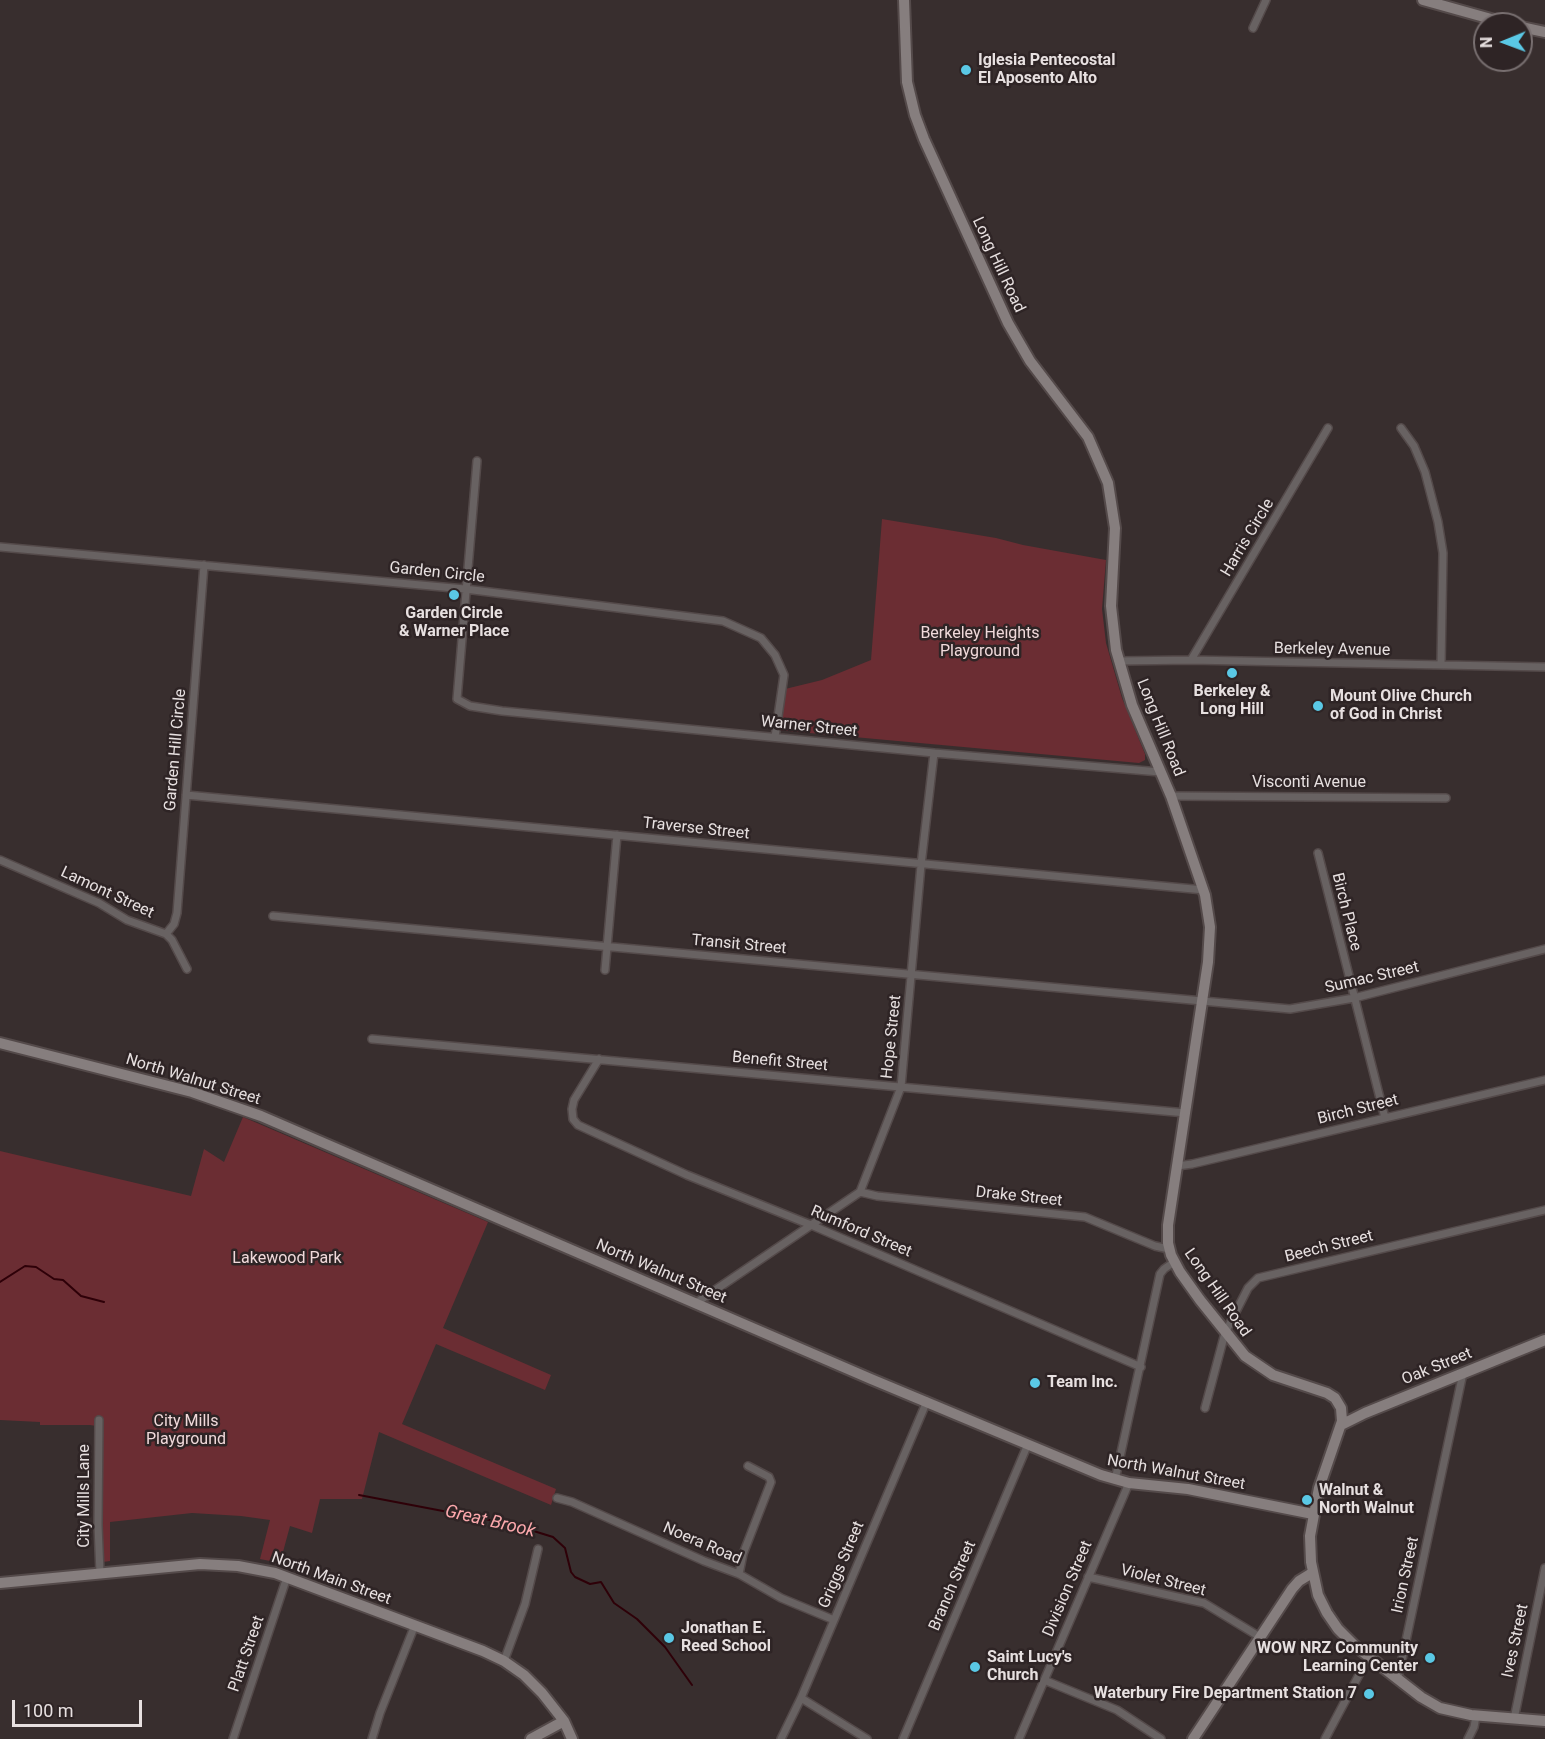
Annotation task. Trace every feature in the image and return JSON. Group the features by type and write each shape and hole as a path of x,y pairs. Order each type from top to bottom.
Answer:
{"main road":[{"name":"Long Hill Road","path":"904,0 907,82 924,139 1008,323 1030,361 1088,437 1108,483 1113,504 1115,538 1111,617 1119,661 1132,705 1171,796 1204,890 1210,934 1203,1002 1168,1231 1169,1249 1174,1262 1225,1333 1245,1356 1268,1372 1331,1395 1342,1412 1341,1425"},
{"path":"1423,0 1473,14"},
{"name":"North Walnut Street","path":"0,1043 192,1092 241,1108 881,1383 1115,1480 1188,1489 1313,1514"},
{"name":"Oak Street","path":"1341,1425 1365,1413 1545,1340"},
{"path":"1341,1425 1319,1488 1310,1543 1312,1573 1321,1602 1333,1622 1343,1634 1369,1656 1432,1704 1449,1711 1476,1716 1545,1721"},
{"name":"North Main Street","path":"0,1583 212,1564 252,1568 287,1577 483,1650 504,1661 536,1686 564,1721 572,1739"},
{"path":"1193,1739 1292,1589 1299,1581 1312,1573"},
{"path":"531,1739 564,1721"}],"street":[{"path":"1253,28 1266,0"},
{"name":"Harris Circle","path":"1191,660 1328,428"},
{"path":"1401,428 1414,446 1425,472 1438,522 1443,553 1442,665"},
{"path":"465,589 477,461"},
{"name":"Garden Circle","path":"0,547 465,589 716,620 760,638 775,655 784,675 775,737"},
{"name":"Garden Hill Circle","path":"166,934 174,924 177,913 204,565"},
{"name":"Warner Street","path":"465,589 458,699 470,706 933,753 1160,772"},
{"name":"Berkeley Avenue","path":"1119,661 1191,660 1545,667"},
{"name":"Hope Street","path":"860,1192 901,1087 933,753"},
{"name":"Traverse Street","path":"186,795 1204,890"},
{"name":"Visconti Avenue","path":"1171,796 1446,798"},
{"path":"605,970 617,835"},
{"name":"Birch Place","path":"1317,853 1385,1118"},
{"name":"Lamont Street","path":"0,860 99,903 130,922 166,934 172,940 187,969"},
{"name":"Transit Street","path":"273,916 1203,1002"},
{"name":"Sumac Street","path":"1203,1002 1290,1009 1354,998 1545,949"},
{"name":"Benefit Street","path":"372,1039 1186,1113"},
{"name":"Rumford Street","path":"599,1059 574,1101 573,1119 578,1125 687,1174 1141,1366"},
{"name":"Birch Street","path":"1177,1166 1545,1080"},
{"path":"696,1303 860,1192"},
{"name":"Drake Street","path":"860,1192 877,1196 1085,1217 1155,1246 1169,1249"},
{"name":"Beech Street","path":"1205,1408 1225,1333 1248,1288 1258,1278 1545,1210"},
{"path":"1115,1480 1160,1274 1174,1262"},
{"name":"Irion Street","path":"1398,1678 1463,1373"},
{"name":"Griggs Street","path":"781,1739 801,1698 927,1401"},
{"name":"City Mills Lane","path":"99,1420 100,1573"},
{"name":"Branch Street","path":"903,1739 1028,1444"},
{"path":"739,1574 743,1554 771,1479 748,1466"},
{"name":"Division Street","path":"1019,1739 1129,1483"},
{"name":"Noera Road","path":"557,1498 572,1502 704,1561 739,1574 781,1598 834,1620"},
{"path":"504,1661 525,1604 538,1549"},
{"name":"Ives Street","path":"1514,1719 1545,1568"},
{"name":"Platt Street","path":"232,1739 287,1577"},
{"name":"Violet Street","path":"1088,1577 1204,1603 1260,1637"},
{"path":"372,1739 415,1625"},
{"path":"1324,1739 1369,1656"},
{"path":"1044,1680 1118,1710 1161,1739"},
{"path":"801,1698 867,1739"},
{"path":"1468,1739 1476,1716"}],"green space":[{"name":"Berkeley Heights Playground","path":"882,519 996,538 1106,560 1102,609 1106,643 1122,698 1145,754 1145,760 1139,763 777,730 781,690 822,680 871,660"},
{"name":"Lakewood Park","path":"243,1117 488,1222 443,1328 551,1375 545,1390 436,1344 402,1424 556,1489 551,1505 379,1432 362,1499 320,1499 312,1533 290,1526 280,1563 260,1559 270,1520 192,1513 110,1522 110,1561 103,1562 103,1427 40,1425 40,1422 0,1420 0,1151 191,1196 204,1149 224,1162"}],"waterway":[{"path":"0,1282 25,1266 36,1267 54,1279 63,1280 81,1296 104,1302"},
{"name":"Great Brook","path":"359,1495 511,1524 553,1537 565,1548 571,1572 575,1577 590,1584 601,1582 614,1603 637,1619 665,1647 692,1685"}],"place":[{"name":"Iglesia Pentecostal El Aposento Alto","path":"966,70"},
{"name":"Garden Circle & Warner Place","path":"454,595"},
{"name":"Berkeley & Long Hill","path":"1232,673"},
{"name":"Mount Olive Church of God in Christ","path":"1318,706"},
{"name":"Team Inc.","path":"1035,1383"},
{"name":"Walnut & North Walnut","path":"1307,1500"},
{"name":"Jonathan E. Reed School","path":"669,1638"},
{"name":"WOW NRZ Community Learning Center","path":"1430,1658"},
{"name":"Saint Lucy's Church","path":"975,1667"},
{"name":"Waterbury Fire Department Station 7","path":"1369,1694"}],"park label":[{"name":"City Mills Playground","path":"186,1431"}]}
